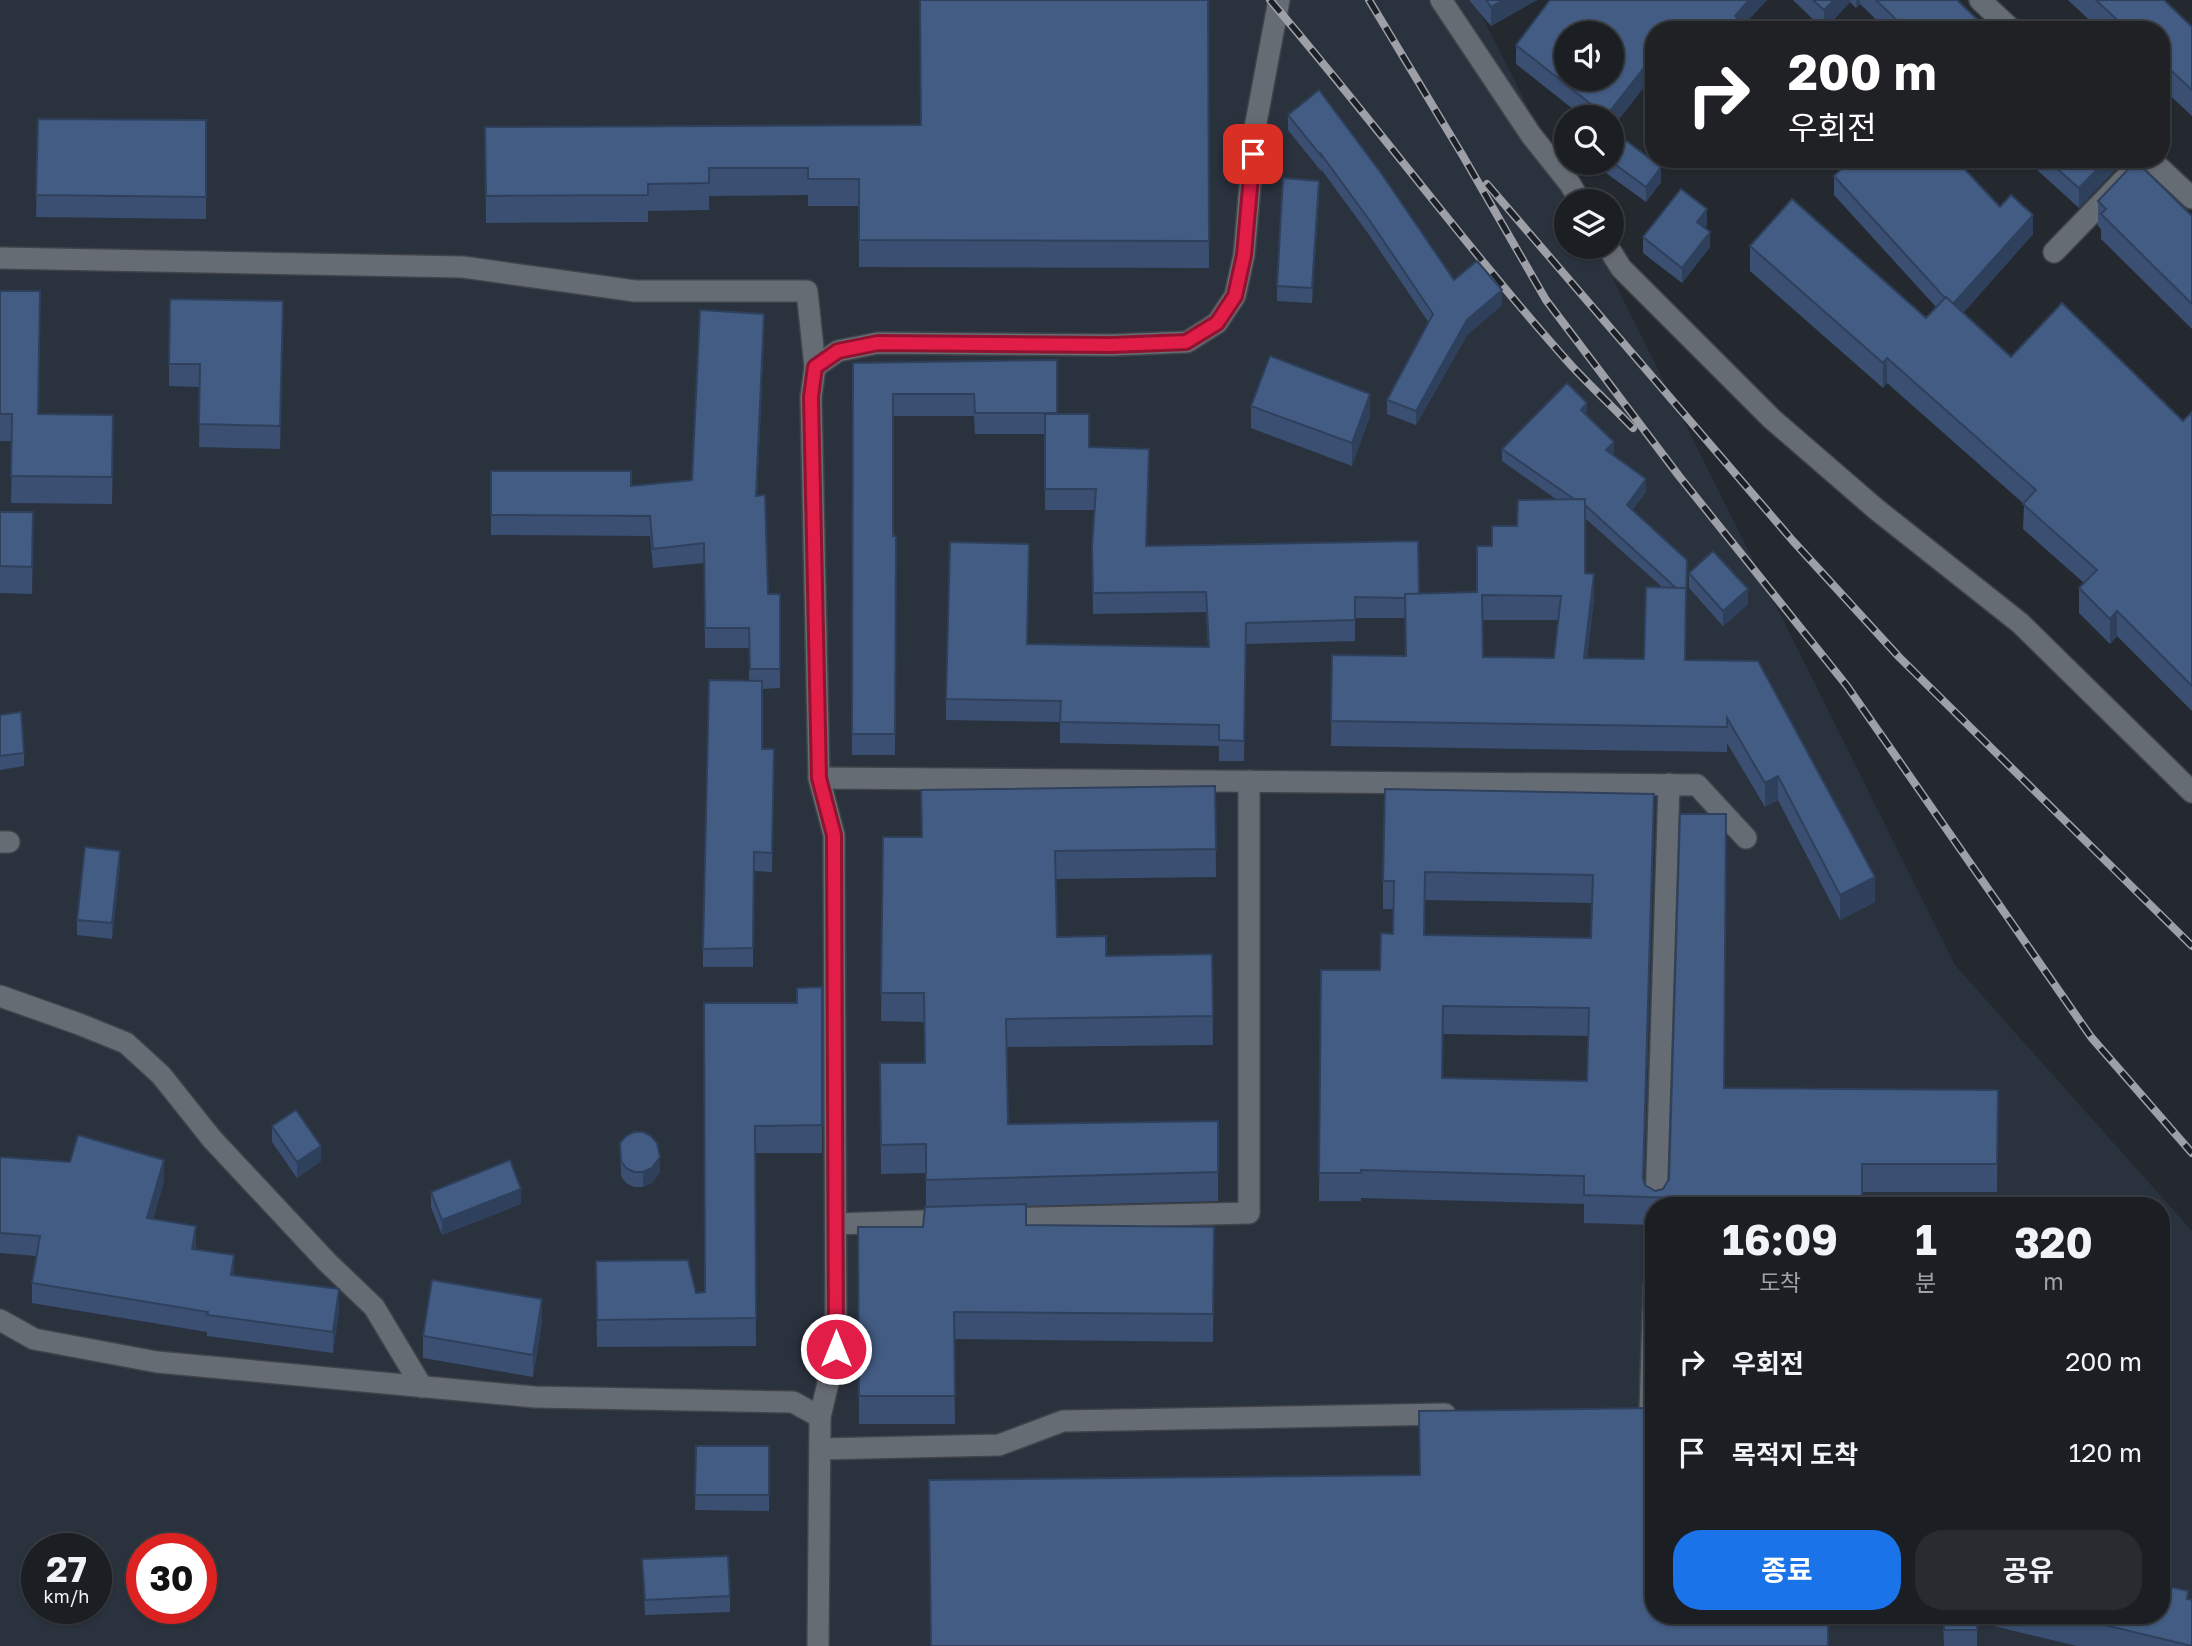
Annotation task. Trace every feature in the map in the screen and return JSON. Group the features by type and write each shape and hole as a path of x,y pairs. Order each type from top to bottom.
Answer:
{"street":[{"path":"815,367 838,351 878,343 1112,345 1186,342 1217,323 1235,296 1244,255 1255,128 1279,0"},
{"path":"1441,0 1531,135 1573,189"},
{"path":"1980,0 2002,21"},
{"path":"2054,252 2135,168"},
{"path":"2160,168 2192,198"},
{"path":"0,258 463,267 635,291 807,291 815,367 811,397 819,778 834,835 836,1349 820,1417 818,1646"},
{"path":"1615,259 1621,268 1772,419 1875,509 2020,623 2192,792"},
{"path":"819,778 1697,785 1746,838"},
{"path":"836,1224 1249,1213 1249,781"},
{"path":"1656,1197 1669,784"},
{"path":"0,996 126,1043 162,1075 212,1139 327,1262 374,1307 422,1387"},
{"path":"0,1320 34,1339 157,1362 535,1397 793,1402 820,1417"},
{"path":"820,1449 999,1445 1063,1421 1469,1414"}],"shaded area":[{"path":"0,0 1474,0 1554,159 1554,175 1562,175 1569,189 1554,189 1554,259 1603,259 1955,965 2162,1197 1645,1197 1645,1624 2170,1624 2170,1206 2192,1231 2192,1646 0,1646"}],"building":[{"path":"920,0 1208,0 1209,241 859,240 859,179 808,179 808,168 709,168 709,183 648,184 648,195 486,196 485,127 921,125"},
{"path":"1486,0 1503,0 1491,7"},
{"path":"1550,0 1749,0 1735,16 1740,21 1645,21 1645,66 1615,105 1592,105 1574,91 1624,91 1624,21 1554,21 1554,75 1516,45"},
{"path":"1813,0 1834,0 1824,10"},
{"path":"1876,0 1957,0 1979,21 1898,21"},
{"path":"2096,0 2164,0 2192,27 2192,90 2170,69 2170,21 2118,21"},
{"path":"1319,90 1381,173 1454,280 1477,261 1502,290 1467,320 1416,411 1387,400 1433,314 1370,221 1321,154 1288,115"},
{"path":"38,119 206,120 206,197 36,195"},
{"path":"1624,139 1645,155 1645,168 1660,168 1646,187 1624,171"},
{"path":"1842,168 1963,168 2000,207 2011,195 2033,215 1953,304 1834,176"},
{"path":"2056,168 2098,168 2079,188"},
{"path":"2129,168 2143,168 2192,216 2192,304 2101,214 2106,209 2098,201"},
{"path":"1283,178 1319,181 1312,288 1277,286"},
{"path":"1681,189 1707,209 1697,222 1710,232 1682,268 1643,237"},
{"path":"1792,199 1926,318 1946,297 2011,357 2062,303 2183,421 2192,412 2192,686 2117,611 2110,619 2079,588 2097,570 2023,504 2036,490 1887,358 1883,363 1750,246"},
{"path":"0,291 40,291 38,414 113,415 112,477 11,476 12,414 0,414"},
{"path":"170,299 283,301 280,426 199,424 200,364 169,364"},
{"path":"700,310 764,314 756,496 765,495 768,594 780,594 780,669 750,669 749,628 705,628 704,543 653,549 650,516 491,515 491,471 631,471 631,486 692,480"},
{"path":"1270,356 1370,394 1352,443 1251,406"},
{"path":"1057,360 1057,413 975,413 974,394 893,394 893,536 896,536 895,734 852,734 853,363"},
{"path":"1567,383 1587,403 1581,410 1614,442 1606,450 1646,479 1627,505 1687,560 1686,597 1686,588 1676,588 1585,505 1585,499 1574,499 1502,449"},
{"path":"1045,414 1089,414 1089,447 1149,449 1146,546 1418,541 1419,594 1405,594 1405,598 1355,597 1355,620 1246,623 1244,741 1219,740 1219,725 1060,722 1061,701 946,699 950,542 1029,544 1027,644 1209,647 1206,592 1093,593 1092,547 1096,489 1045,489"},
{"path":"1585,499 1585,573 1594,574 1584,658 1644,659 1646,587 1686,588 1685,660 1758,661 1875,877 1840,895 1778,776 1765,783 1727,718 1727,727 1331,721 1332,655 1406,656 1405,594 1477,592 1477,546 1492,546 1492,526 1517,526 1518,500","holes":["1482,595 1561,596 1554,658 1483,657"]},
{"path":"0,512 33,512 32,567 0,566"},
{"path":"1713,551 1748,589 1723,611 1689,573"},
{"path":"709,680 762,681 762,749 774,749 772,853 754,852 753,948 703,949"},
{"path":"21,712 24,753 0,756 0,715"},
{"path":"1215,786 1216,849 1055,851 1057,937 1106,936 1106,956 1212,954 1213,1016 1006,1019 1008,1124 1218,1121 1218,1172 926,1180 926,1144 881,1145 880,1063 925,1063 924,993 881,993 883,837 922,837 921,790"},
{"path":"1385,789 1654,794 1643,1178 1645,1185 1655,1191 1663,1189 1669,1179 1680,814 1726,814 1724,1088 1998,1090 1997,1164 1862,1164 1862,1197 1584,1195 1584,1176 1361,1170 1361,1173 1319,1173 1321,970 1380,970 1381,933 1393,934 1394,881 1383,881","holes":["1425,872 1593,875 1591,938 1424,935","1443,1006 1589,1008 1587,1081 1442,1078"]},
{"path":"85,847 120,851 112,923 77,920"},
{"path":"822,987 822,1125 755,1126 756,1318 597,1320 596,1261 688,1260 696,1293 705,1292 704,1003 797,1003 797,988"},
{"path":"296,1110 321,1146 297,1162 272,1126"},
{"path":"634,1132 643,1132 657,1143 660,1157 652,1168 643,1172 626,1168 621,1161 620,1143"},
{"path":"78,1135 164,1160 147,1218 196,1226 192,1249 234,1255 231,1275 339,1289 333,1332 207,1315 208,1312 32,1283 40,1236 0,1233 0,1157 70,1162"},
{"path":"510,1160 521,1189 442,1220 431,1192"},
{"path":"1026,1204 1026,1225 1214,1227 1213,1314 954,1312 955,1396 859,1396 858,1227 923,1227 925,1207"},
{"path":"432,1280 542,1299 533,1355 423,1336"},
{"path":"1645,1408 1645,1624 1828,1624 1828,1646 931,1646 929,1480 1420,1475 1419,1411"},
{"path":"696,1446 769,1446 769,1495 695,1495"},
{"path":"728,1556 730,1596 645,1600 642,1559"},
{"path":"2170,1587 2188,1591 2187,1599 2192,1600 2192,1646 2100,1624 2170,1624"},
{"path":"1944,1624 1977,1624 1977,1630 1944,1630"}],"railway":[{"path":"1270,0 1530,319 1633,428"},
{"path":"1369,0 1546,300 1679,476 1847,686 2091,1037 2192,1153"},
{"path":"1487,184 1793,541 1899,657 2192,946"}],"route":[{"path":"836,1349 834,835 819,778 811,397 815,367 838,351 878,343 1112,345 1186,342 1217,323 1235,296 1244,255 1253,154"}]}
